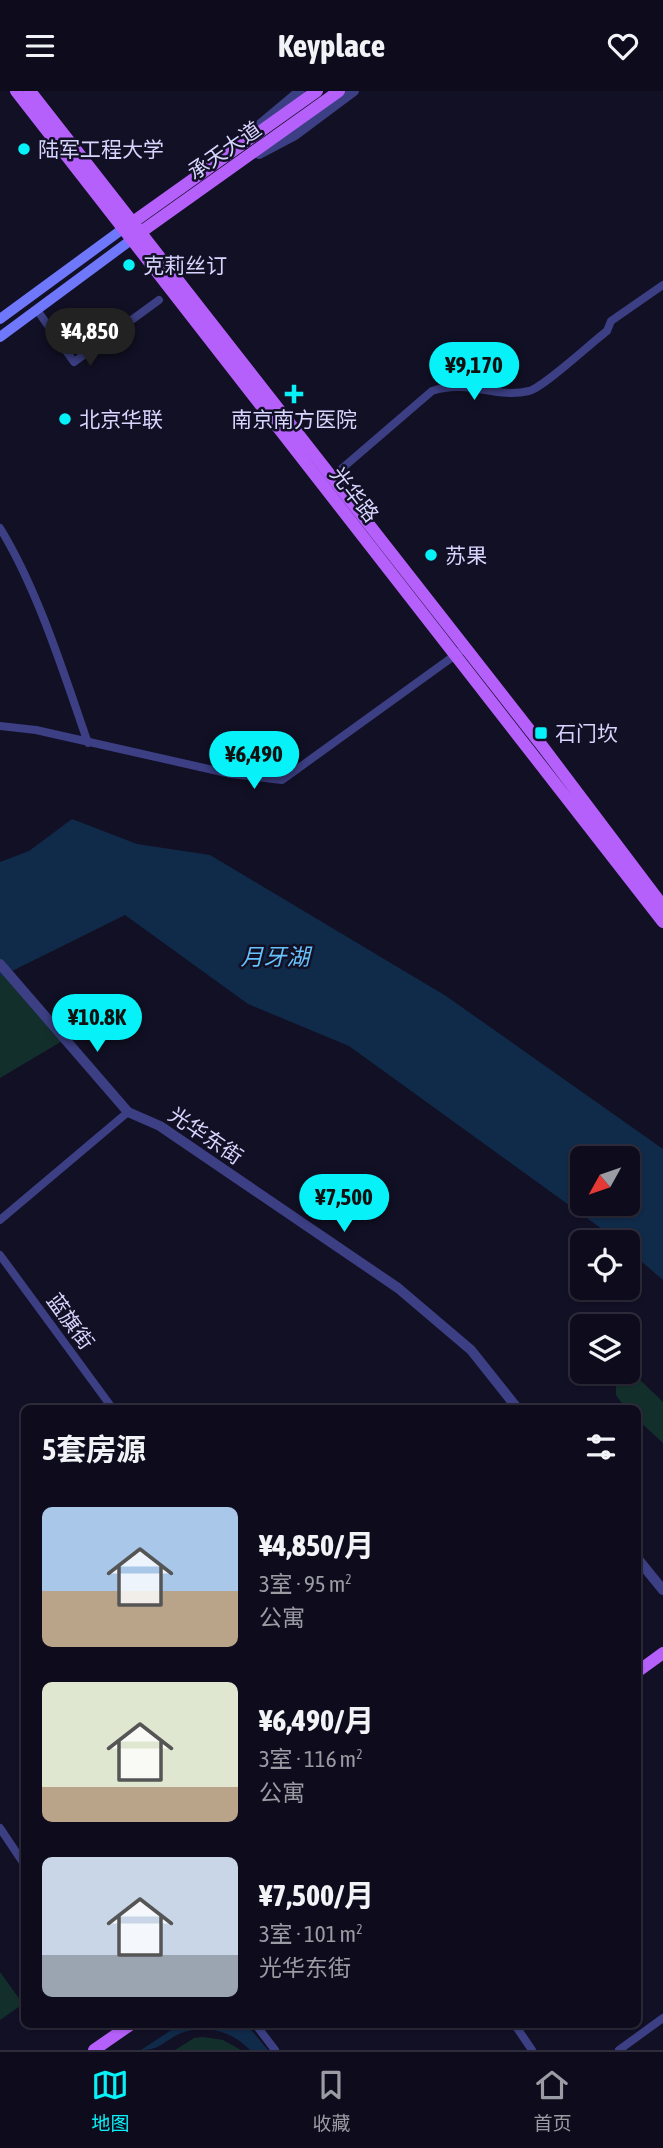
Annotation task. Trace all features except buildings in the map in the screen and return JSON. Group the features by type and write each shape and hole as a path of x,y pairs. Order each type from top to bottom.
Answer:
{"main road":[{"name":"光华路","path":"16,91 332,477 663,922"},
{"name":"光华路","path":"30,91 132,230 663,906"},
{"name":"承天大道","path":"132,230 233,167 290,119 317,91"},
{"name":"承天大道","path":"132,230 225,156 339,91"},
{"path":"0,337 37,310 132,230"},
{"path":"0,319 132,230"},
{"path":"641,1669 663,1653"},
{"path":"94,2050 126,2028"}],"street":[{"path":"225,156 276,108 300,91"},
{"path":"233,167 295,135 354,91"},
{"path":"332,477 432,391 452,385 509,393 531,390 607,331 611,321 663,285"},
{"path":"37,310 74,362 159,300"},
{"path":"0,528 12,548 66,678 88,743"},
{"path":"0,726 36,730 218,771 282,780 460,650"},
{"name":"光华东街","path":"0,964 128,1112 160,1126 398,1288 471,1350 515,1405"},
{"path":"0,1220 128,1112"},
{"name":"蓝旗街","path":"0,1255 110,1405"},
{"path":"641,1563 663,1590"},
{"path":"0,1828 21,1860"},
{"path":"618,2050 663,2018"},
{"path":"258,2028 275,2050"},
{"path":"516,2028 532,2050"}],"green space":[{"path":"0,964 64,1040 0,1078"},
{"path":"640,1380 663,1402 663,1443 641,1423 641,1405 623,1405 616,1395 616,1384 640,1384"},
{"path":"0,1972 21,2001 21,2005 0,2020"},
{"path":"194,2038 223,2040 241,2050 175,2050"}],"water":[{"name":"月牙湖","path":"72,819 137,844 210,855 446,996 663,1149 663,1280 640,1260 640,1230 603,1230 584,1216 640,1216 640,1146 570,1146 570,1206 349,1046 248,1004 125,915 0,977 0,862 29,851"},
{"path":"174,2028 250,2028 268,2050 250,2050 225,2033 195,2029 175,2036 156,2048 141,2050"}],"place":[{"name":"陆军工程大学","path":"24,149"},
{"name":"克莉丝订","path":"129,265"},
{"name":"南京南方医院","path":"294,394"},
{"name":"北京华联","path":"65,419"},
{"name":"苏果","path":"431,555"},
{"name":"石门坎","path":"541,733"}]}
